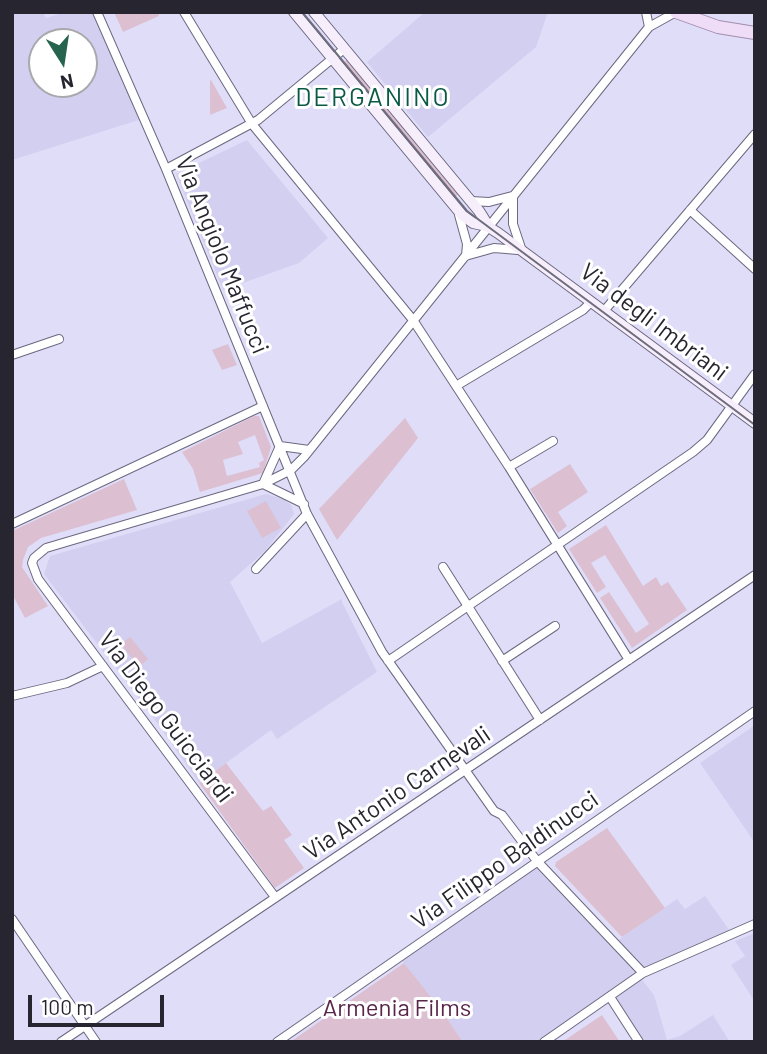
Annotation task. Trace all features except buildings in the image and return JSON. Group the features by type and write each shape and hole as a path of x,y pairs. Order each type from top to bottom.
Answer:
{"main road":[{"path":"676,12 706,23 755,33"}],"street":[{"name":"Via Angiolo Maffucci","path":"97,12 166,169 307,514 388,661 494,811 502,815 537,861 643,973"},
{"path":"184,12 252,124 413,320 558,544 629,660"},
{"name":"Via degli Imbriani","path":"294,12 454,208 465,234 467,251 464,259"},
{"name":"Via degli Imbriani","path":"314,12 489,227 755,423"},
{"path":"646,12 649,27"},
{"path":"263,484 291,470 309,450 649,27 676,12"},
{"path":"166,169 252,124 344,49"},
{"path":"604,311 755,134"},
{"path":"468,198 474,202 489,202 514,194"},
{"name":"Via degli Imbriani","path":"514,194 514,229 519,244 528,255"},
{"name":"Via degli Imbriani","path":"454,208 470,222 489,227"},
{"path":"690,210 755,269"},
{"name":"Via degli Imbriani","path":"464,259 471,253 494,248 517,250 528,255"},
{"path":"456,387 583,310 591,302"},
{"path":"12,355 59,339"},
{"path":"388,661 693,452 707,440 755,374"},
{"path":"12,524 263,406"},
{"path":"509,467 553,441"},
{"path":"263,484 280,446 309,450"},
{"path":"263,484 304,505"},
{"name":"Via Diego Guicciardi","path":"263,484 46,548 34,558 33,563 38,579 275,897"},
{"path":"256,569 307,514"},
{"path":"443,567 540,720"},
{"name":"Via Antonio Carnevali","path":"61,1042 755,575"},
{"path":"502,661 555,625"},
{"path":"12,696 66,683 103,666"},
{"name":"Via Filippo Baldinucci","path":"277,1042 755,711"},
{"path":"12,919 96,1042"},
{"path":"544,1042 643,973 755,924"},
{"path":"610,997 639,1042"}],"shaded area":[{"path":"12,12 43,12 46,18 66,12 94,12 142,119 12,160"},
{"path":"425,12 548,12 536,47 428,137 367,62"},
{"path":"247,140 328,238 299,263 223,290 176,174"},
{"path":"266,494 283,499 291,505 294,514 265,551 230,582 262,643 342,599 377,672 277,739 271,730 199,783 150,713 44,574 50,556"},
{"path":"755,725 755,843 700,763"},
{"path":"537,861 614,943 677,899 685,909 705,896 732,934 639,976 654,995 667,1040 680,1036 713,1015 730,1042 639,1042 610,997 544,1042 463,1042 399,957"},
{"path":"755,933 755,1002 731,965 745,956 735,941"}],"green space":[{"path":"114,12 158,12 159,16 123,32"},
{"path":"348,59 459,194 452,199 342,64"},
{"path":"210,81 227,108 210,115"},
{"path":"228,344 237,365 222,370 212,350"},
{"path":"254,416 259,416 271,447 263,473 200,492 193,469 182,452","holes":["255,435 264,460 259,463 260,467 227,476 223,460 243,454 238,442"]},
{"path":"405,418 418,438 337,540 319,509"},
{"path":"570,464 588,492 558,512 567,526 558,533 530,489"},
{"path":"124,479 137,510 41,538 28,547 22,567 48,606 25,618 12,594 12,531"},
{"path":"266,501 281,528 262,538 247,511"},
{"path":"606,525 643,586 656,577 661,586 668,582 687,610 632,648 600,598 609,592 636,633 649,624 605,555 591,563 606,587 597,593 569,549"},
{"path":"130,637 148,659 139,667 121,644"},
{"path":"226,763 263,811 271,806 292,835 284,840 304,868 275,888 199,783"},
{"path":"607,828 665,908 622,937 555,866 556,862"},
{"name":"Armenia Films","path":"404,963 463,1042 290,1042"},
{"path":"602,1015 620,1042 562,1042"}],"tram line":[{"path":"302,12 467,211 755,425"}],"district":[{"name":"DERGANINO","path":"373,97"}]}
